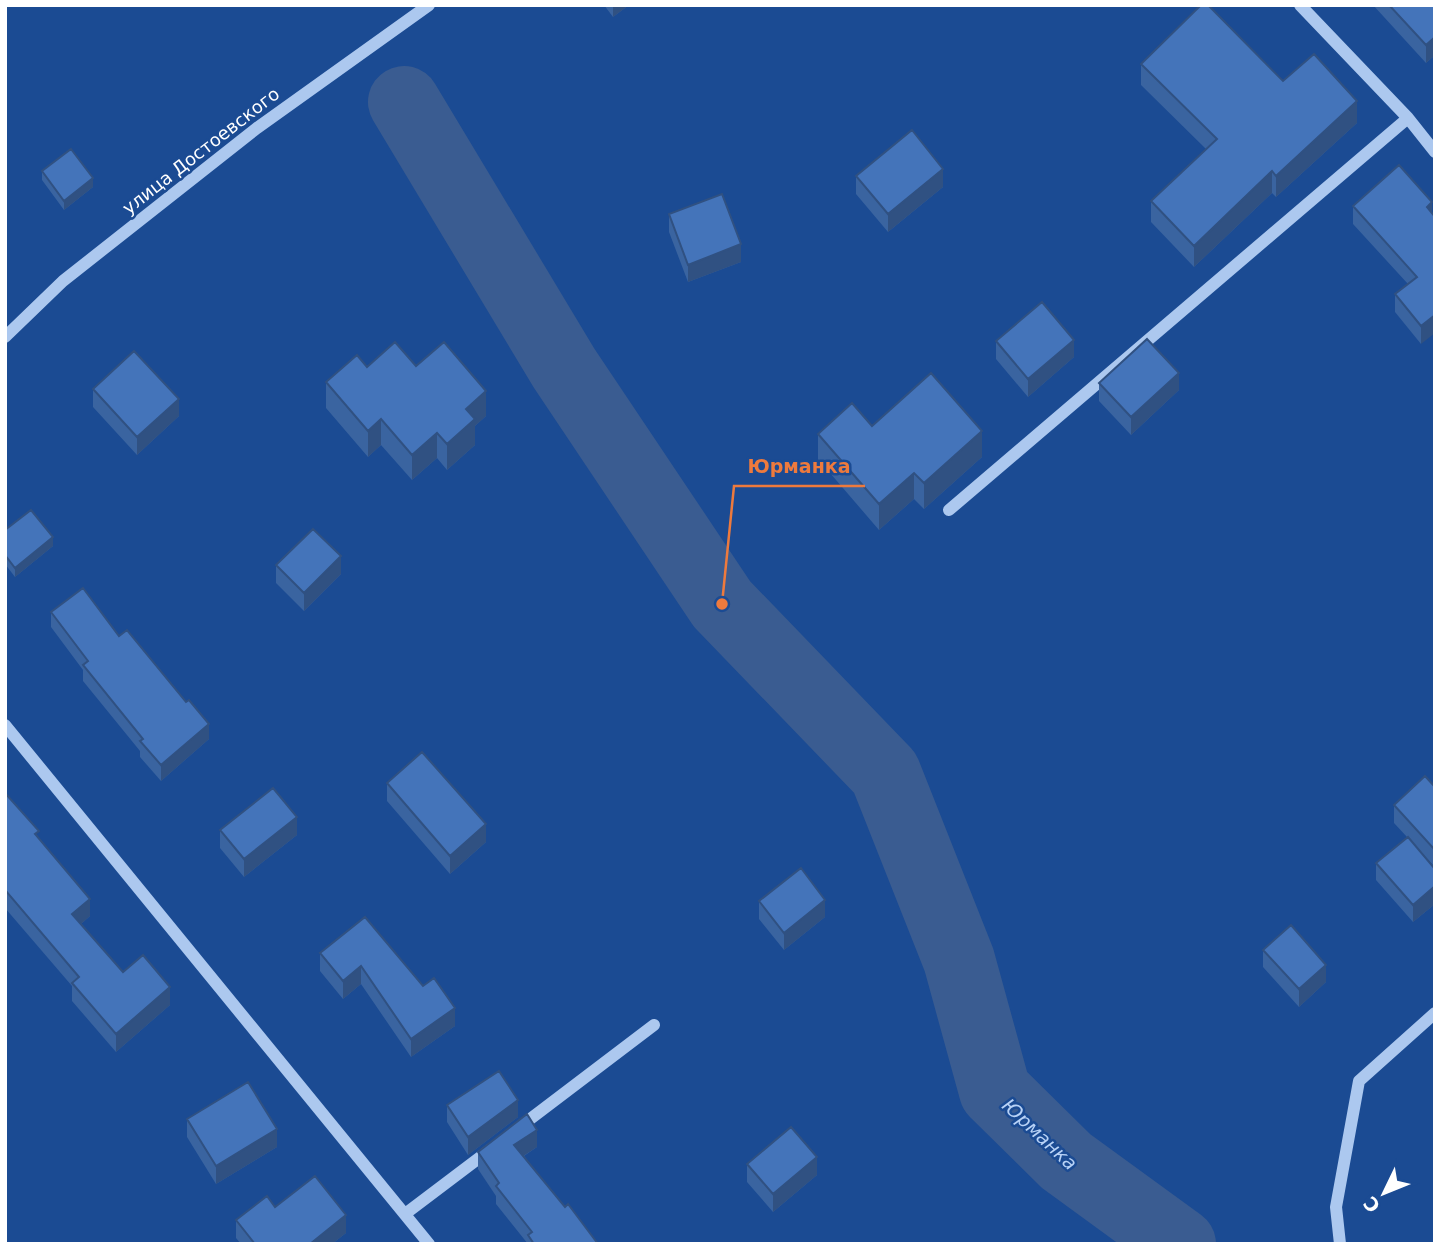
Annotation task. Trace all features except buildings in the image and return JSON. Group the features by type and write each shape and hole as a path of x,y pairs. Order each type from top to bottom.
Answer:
{"street":[{"name":"улица Достоевского","path":"5,337 63,281 257,128 429,5"},
{"path":"1300,5 1408,118 1435,152"},
{"path":"949,509 1408,118"},
{"path":"5,725 429,1244"},
{"path":"1340,1244 1336,1207 1359,1081 1435,1013"},
{"path":"405,1214 654,1026"}],"waterway":[{"name":"Юрманка","path":"404,102 564,368 722,604 885,773 959,960 995,1091 1066,1161 1180,1244"}],"place":[{"name":"Юрманка","path":"722,604"}]}
